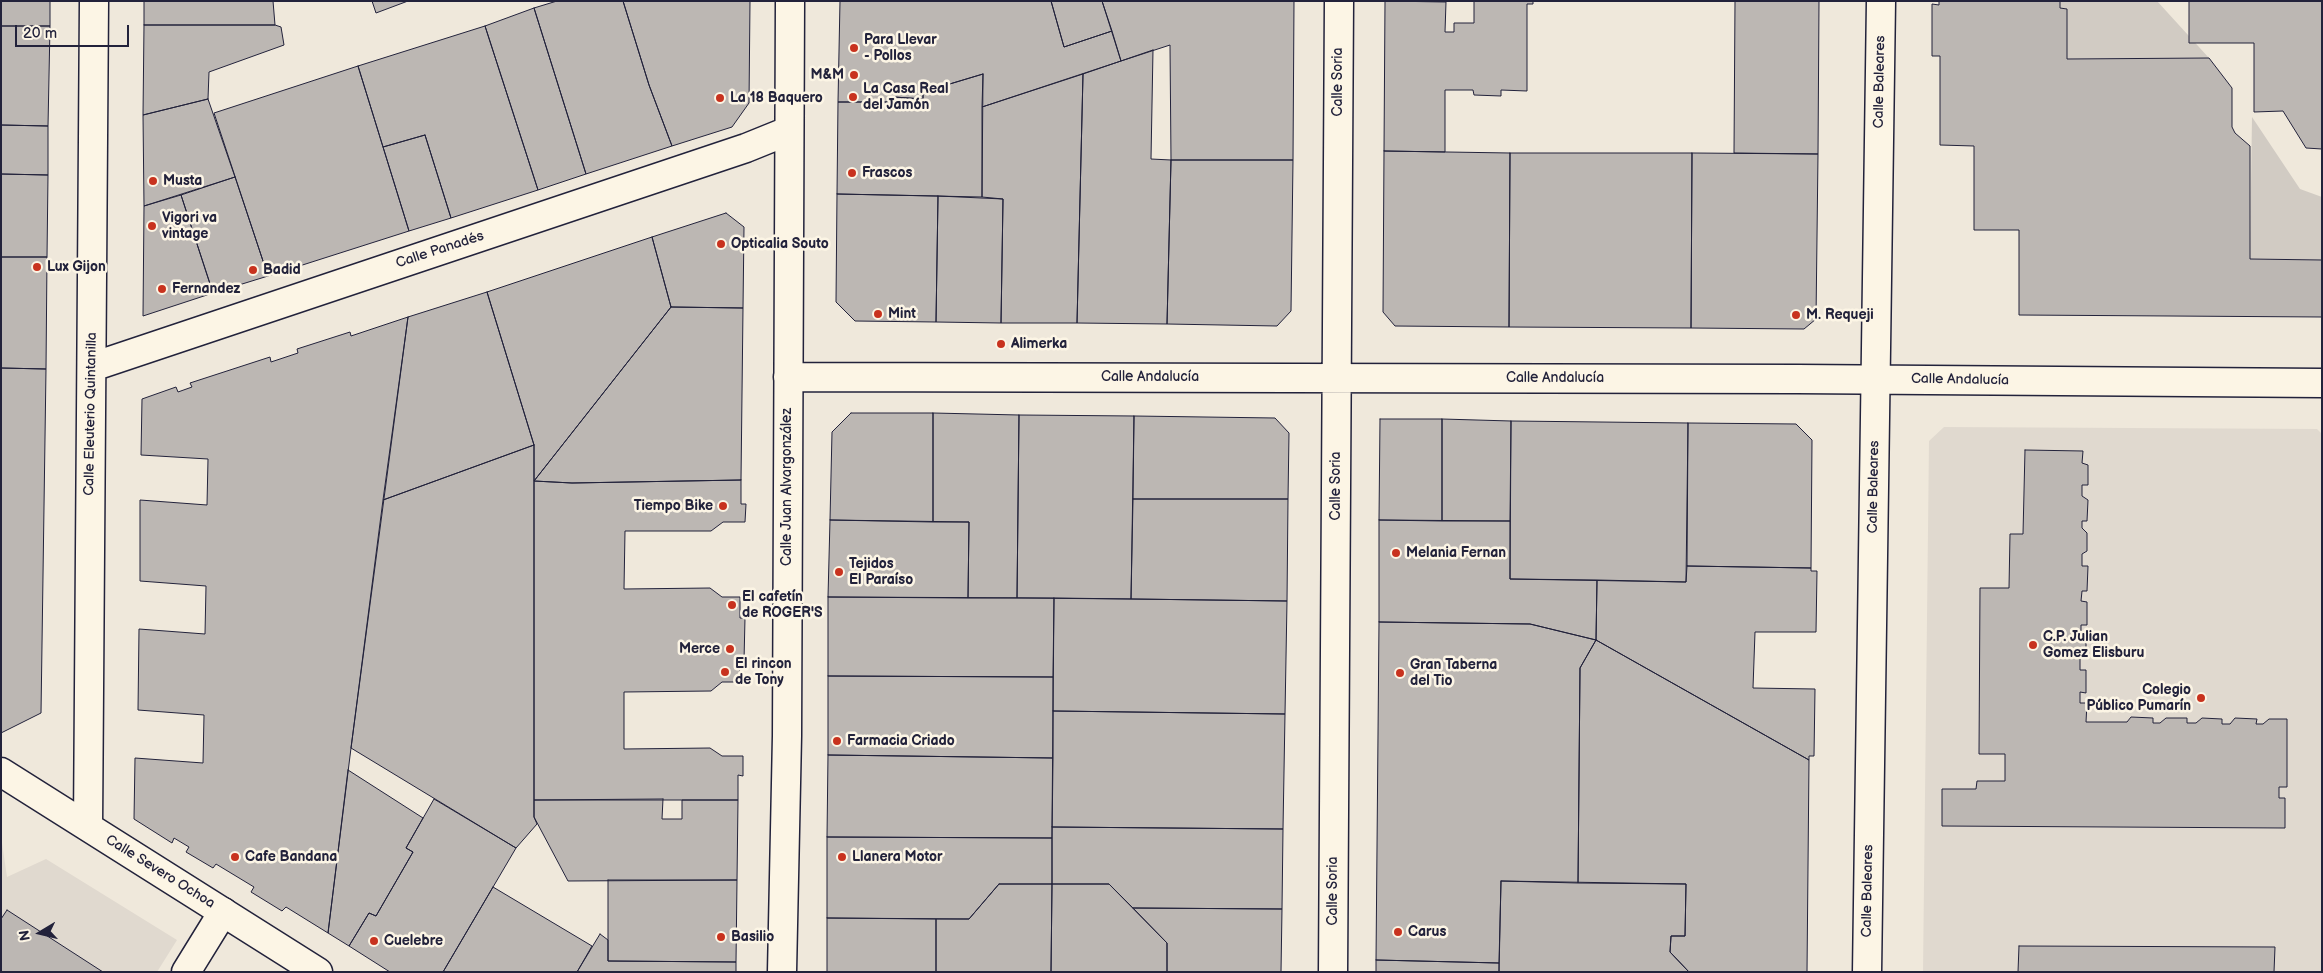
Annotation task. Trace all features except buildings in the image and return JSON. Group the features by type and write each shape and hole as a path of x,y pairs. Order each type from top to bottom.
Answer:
{"street":[{"name":"Calle Eleuterio Quintanilla","path":"88,826 94,1"},
{"name":"Calle Juan Alvargonzález","path":"782,972 787,736 790,1"},
{"name":"Calle Soria","path":"1333,972 1339,1"},
{"name":"Calle Baleares","path":"1867,972 1881,1"},
{"name":"Calle Panadés","path":"92,367 737,151 788,131"},
{"name":"Calle Andalucía","path":"788,376 1876,379 2322,383"},
{"name":"Calle Severo Ochoa","path":"1,772 318,972"},
{"path":"186,972 223,912"}],"shaded area":[{"path":"2060,1 2157,1 2209,58 2067,59 2067,9 2060,8"},
{"path":"2252,117 2300,189 2322,197 2322,260 2250,259"},
{"name":"Colegio Público Pumarín","path":"1944,427 2317,429 2322,434 2322,972 2274,972 2274,947 2019,946 2018,972 1923,972 1929,441","holes":["2025,450 2082,451 2082,463 2088,465 2088,485 2082,485 2082,496 2088,500 2087,521 2082,521 2082,528 2087,533 2087,551 2082,554 2082,566 2088,567 2087,590 2082,591 2081,601 2087,602 2087,625 2081,625 2081,636 2086,637 2086,654 2080,654 2080,670 2085,693 2080,692 2080,703 2087,703 2086,722 2127,722 2131,717 2153,718 2153,723 2160,723 2167,718 2187,718 2187,723 2196,723 2202,718 2222,719 2222,724 2230,724 2235,718 2256,719 2256,724 2263,724 2269,719 2287,719 2287,787 2279,787 2279,798 2285,798 2285,828 1942,826 1942,789 1976,789 2005,781 2005,754 1979,754 1980,588 2009,588 2010,534 2023,534"]},
{"path":"1,836 7,877 46,859 177,940 157,972 1,972"}],"place":[{"name":"Para Llevar - Pollos","path":"854,48"},
{"name":"M&M","path":"854,75"},
{"name":"La Casa Real del Jamón","path":"853,97"},
{"name":"La 18 Baquero","path":"720,98"},
{"name":"Frascos","path":"852,173"},
{"name":"Musta","path":"153,181"},
{"name":"Vigori va vintage","path":"152,226"},
{"name":"Opticalia Souto","path":"721,244"},
{"name":"Lux Gijon","path":"37,267"},
{"name":"Badid","path":"253,270"},
{"name":"Fernandez","path":"162,289"},
{"name":"Mint","path":"878,314"},
{"name":"M. Requeji","path":"1796,315"},
{"name":"Alimerka","path":"1001,344"},
{"name":"Tiempo Bike","path":"723,506"},
{"name":"Melania Fernan","path":"1396,553"},
{"name":"Tejidos El Paraíso","path":"839,572"},
{"name":"El cafetín de ROGER'S","path":"732,605"},
{"name":"C.P. Julian Gomez Elisburu","path":"2033,645"},
{"name":"Merce","path":"730,649"},
{"name":"El rincon de Tony","path":"725,672"},
{"name":"Gran Taberna del Tio","path":"1400,673"},
{"name":"Colegio Público Pumarín","path":"2201,698"},
{"name":"Farmacia Criado","path":"837,741"},
{"name":"Cafe Bandana","path":"235,857"},
{"name":"Llanera Motor","path":"842,857"},
{"name":"Carus","path":"1398,932"},
{"name":"Basilio","path":"721,937"},
{"name":"Cuelebre","path":"374,941"}]}
